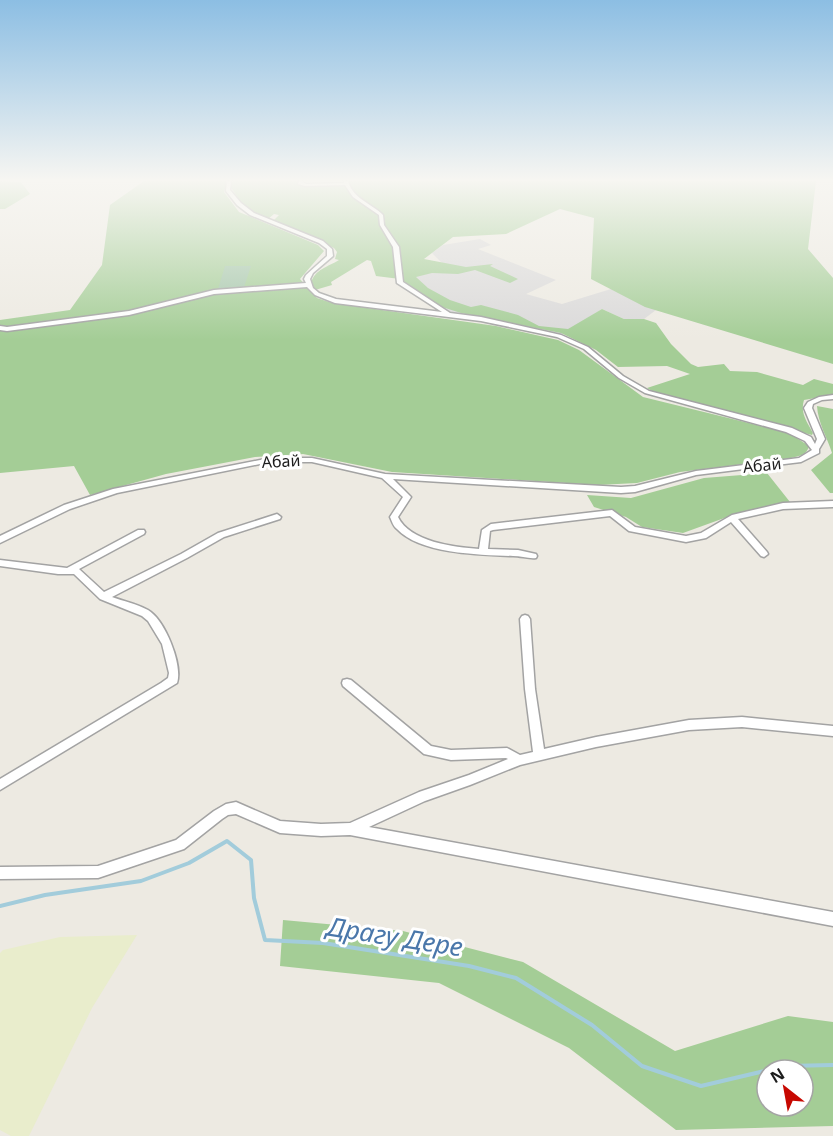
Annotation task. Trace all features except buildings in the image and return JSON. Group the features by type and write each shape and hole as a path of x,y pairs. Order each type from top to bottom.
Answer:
{"street":[{"path":"0,328 60,324 129,313 214,292 308,285 309,275 330,256 329,249 321,242 303,234"},
{"path":"388,234 396,247 400,283 452,315"},
{"name":"Абай","path":"0,540 40,519 89,499 137,485 270,460 312,460 385,476 635,489 704,471 801,460 816,451 808,439 783,428 646,392 621,377 586,348 559,336 452,315 335,301 317,294 308,285"},
{"path":"816,448 821,439 808,408 810,403 821,398 833,397"},
{"path":"385,476 406,497 394,517 397,526 404,533 444,547 533,556"},
{"path":"483,552 486,530 491,527 607,513 616,516 632,529 686,539 703,536 732,518 783,506 833,504"},
{"path":"102,597 184,556 221,534 277,517"},
{"path":"732,518 764,554"},
{"path":"70,570 141,532"},
{"path":"0,563 76,572 102,597 145,613 151,618 167,643 174,673 173,680 0,785"},
{"path":"525,619 530,689 539,754"},
{"path":"347,683 428,750 451,755 507,753 519,760"},
{"path":"350,829 423,796 539,754 688,725 742,722 833,731"},
{"path":"0,873 98,872 180,844 226,810 236,808 280,827 321,830 350,829 833,919"}],"shaded area":[{"path":"480,239 491,245 478,249 556,280 526,294 562,304 611,289 656,310 644,319 624,319 602,309 559,336 452,315 400,281 443,264 432,253 443,245"}],"green space":[{"path":"106,234 292,234 318,245 324,251 300,279 317,298 332,303 496,326 558,340 579,350 643,397 789,433 809,446 802,455 791,458 680,472 637,483 598,485 392,472 303,454 255,457 166,474 90,495 74,466 0,473 0,320 70,310 102,265"},
{"path":"301,234 506,234 453,237 424,259 466,267 493,264 490,266 518,279 510,283 475,270 458,274 432,273 416,277 428,288 450,300 471,307 481,305 518,315 539,326 568,329 602,309 624,319 644,319 656,323 671,344 691,364 698,367 724,364 730,371 757,372 803,385 814,379 833,384 833,395 804,400 804,413 812,435 654,392 647,388 690,374 667,366 618,367 596,350 561,333 461,313 442,307 400,279 376,276 371,261 367,260 331,282 332,285 315,290 311,283 316,274 339,260 335,259 337,252 334,248"},
{"path":"593,234 810,234 808,249 833,278 833,364 645,307 591,279"},
{"path":"225,266 251,266 244,287 218,289"},
{"path":"817,406 833,409 833,493 830,493 811,470 832,453"},
{"path":"767,473 790,502 741,512 683,533 642,527 626,517 594,507 587,495 631,498 704,478"},
{"path":"283,920 403,931 523,962 675,1051 788,1016 833,1022 833,1126 676,1130 569,1048 439,983 280,966"},
{"path":"137,935 92,1008 29,1136 11,1136 0,1130 0,953 3,950 60,937"}],"waterway":[{"name":"Драгу Дере","path":"0,906 45,895 141,881 189,863 227,841 251,860 254,898 265,940 323,943 469,966 516,978 592,1025 642,1066 701,1086 786,1066 833,1065"}]}
